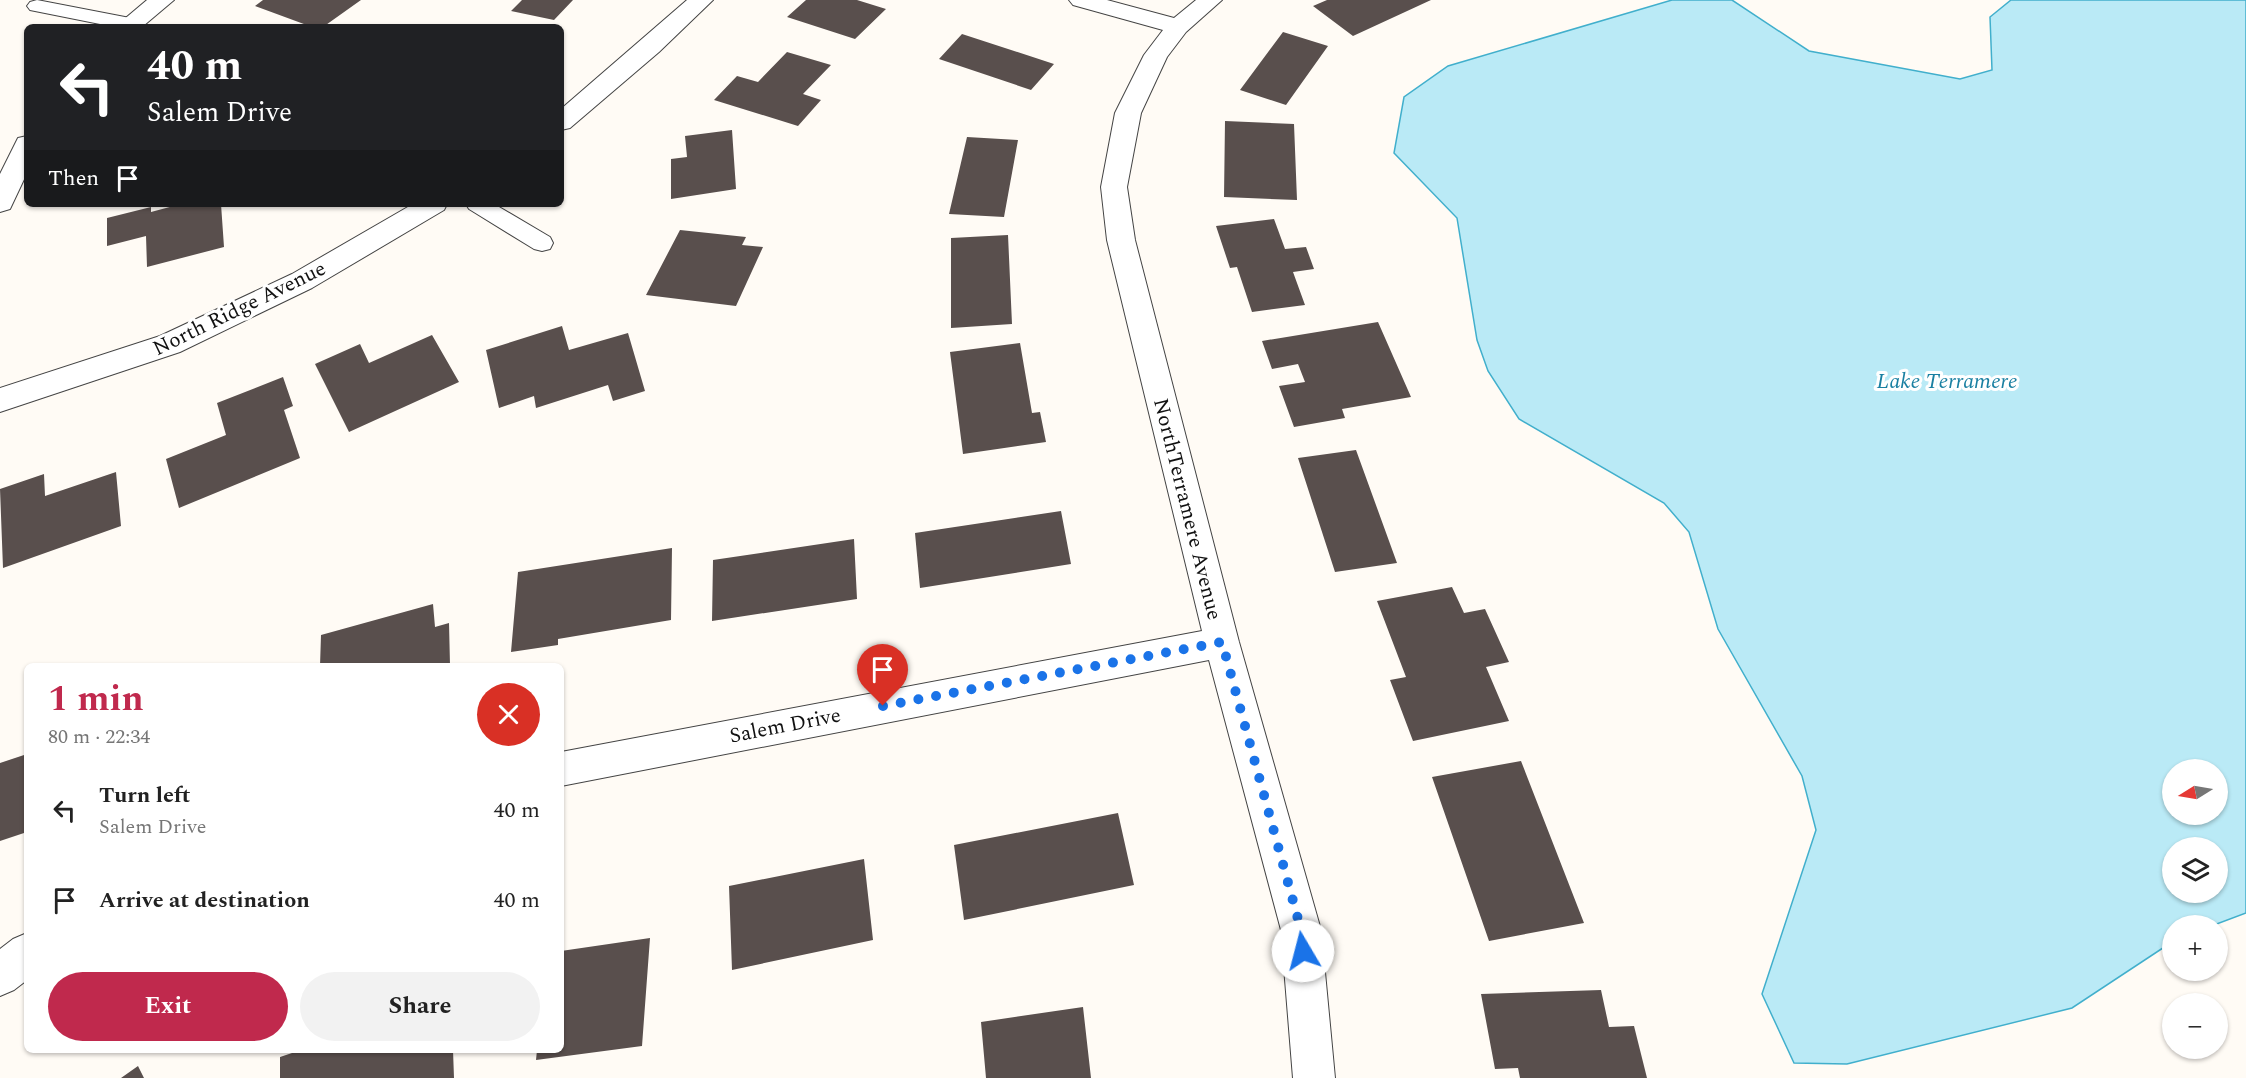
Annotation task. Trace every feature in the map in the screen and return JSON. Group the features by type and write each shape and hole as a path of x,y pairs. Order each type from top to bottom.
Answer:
{"street":[{"path":"130,24 162,0"},
{"path":"564,119 650,47 701,0"},
{"path":"1081,0 1178,27"},
{"name":"NorthTerramere Avenue","path":"1210,0 1178,27 1156,55 1128,113 1114,187 1120,240 1222,642 1301,930 1314,1078"},
{"path":"0,202 24,150"},
{"name":"North Ridge Avenue","path":"0,400 170,344 302,281 429,207"},
{"name":"Salem Drive","path":"564,768 1222,642"},
{"path":"0,976 24,956"}],"lane":[{"path":"37,6 124,24"},
{"path":"482,207 542,243"}],"water":[{"name":"Lake Terramere","path":"1672,0 1732,0 1809,51 1960,79 1992,70 1990,17 2011,0 2246,0 2246,913 2228,920 2228,915 2162,915 2162,949 2072,1008 1847,1064 1794,1063 1762,994 1816,830 1802,776 1718,629 1689,532 1664,503 1519,419 1488,371 1477,340 1457,218 1394,153 1404,97 1448,66"}],"building":[{"path":"263,0 361,0 327,24 304,24 255,6"},
{"path":"522,0 573,0 554,20 511,11"},
{"path":"806,0 857,0 886,9 855,39 787,17"},
{"path":"1327,0 1431,0 1353,36 1313,6"},
{"path":"1283,32 1328,46 1286,105 1240,90"},
{"path":"962,34 1054,64 1031,90 939,59"},
{"path":"787,52 831,65 803,94 821,100 798,126 714,100 737,76 758,82"},
{"path":"1225,121 1294,124 1297,200 1224,197"},
{"path":"732,130 736,189 671,199 671,159 687,157 685,136"},
{"path":"967,137 1018,140 1004,217 949,214"},
{"path":"151,207 151,212 170,207 221,207 224,247 147,267 146,236 107,246 107,218"},
{"path":"1274,219 1285,249 1306,247 1314,269 1293,272 1305,305 1252,312 1237,267 1230,268 1216,226"},
{"path":"680,230 746,237 742,245 763,247 736,306 646,295"},
{"path":"1008,235 1012,324 951,328 951,238"},
{"path":"1378,322 1411,397 1342,409 1345,418 1294,427 1279,386 1305,382 1298,364 1272,369 1262,341"},
{"path":"562,326 569,350 628,333 645,391 613,401 608,385 536,408 534,396 499,408 486,350"},
{"path":"432,335 459,382 349,432 315,364 360,344 369,363"},
{"path":"1020,343 1032,413 1040,412 1046,442 963,454 950,352"},
{"path":"283,377 293,406 284,410 300,458 179,508 166,459 226,435 217,403"},
{"path":"1356,450 1397,563 1335,572 1298,458"},
{"path":"116,472 121,526 3,568 0,489 44,474 45,496"},
{"path":"1061,511 1071,564 920,588 915,533"},
{"path":"854,539 857,599 712,621 713,560"},
{"path":"672,548 671,620 558,639 558,645 511,652 518,572"},
{"path":"1452,587 1464,613 1485,609 1509,662 1486,667 1509,721 1413,741 1390,680 1406,677 1377,601"},
{"path":"433,604 435,627 449,623 450,663 320,663 321,635"},
{"path":"24,755 24,833 0,841 0,763"},
{"path":"1521,761 1584,923 1489,941 1432,777"},
{"path":"1118,813 1134,885 964,920 954,845"},
{"path":"864,859 873,940 732,970 729,886"},
{"path":"650,938 642,1046 536,1060 537,1053 564,1053 564,951"},
{"path":"1601,990 1609,1027 1634,1026 1647,1078 1520,1078 1518,1068 1495,1069 1481,994"},
{"path":"1083,1007 1091,1078 986,1078 981,1022"},
{"path":"292,1053 453,1053 454,1078 280,1078 280,1057"},
{"path":"138,1066 144,1078 121,1078"}],"route":[{"path":"883,706 1222,642 1301,930 1303,951"}]}
